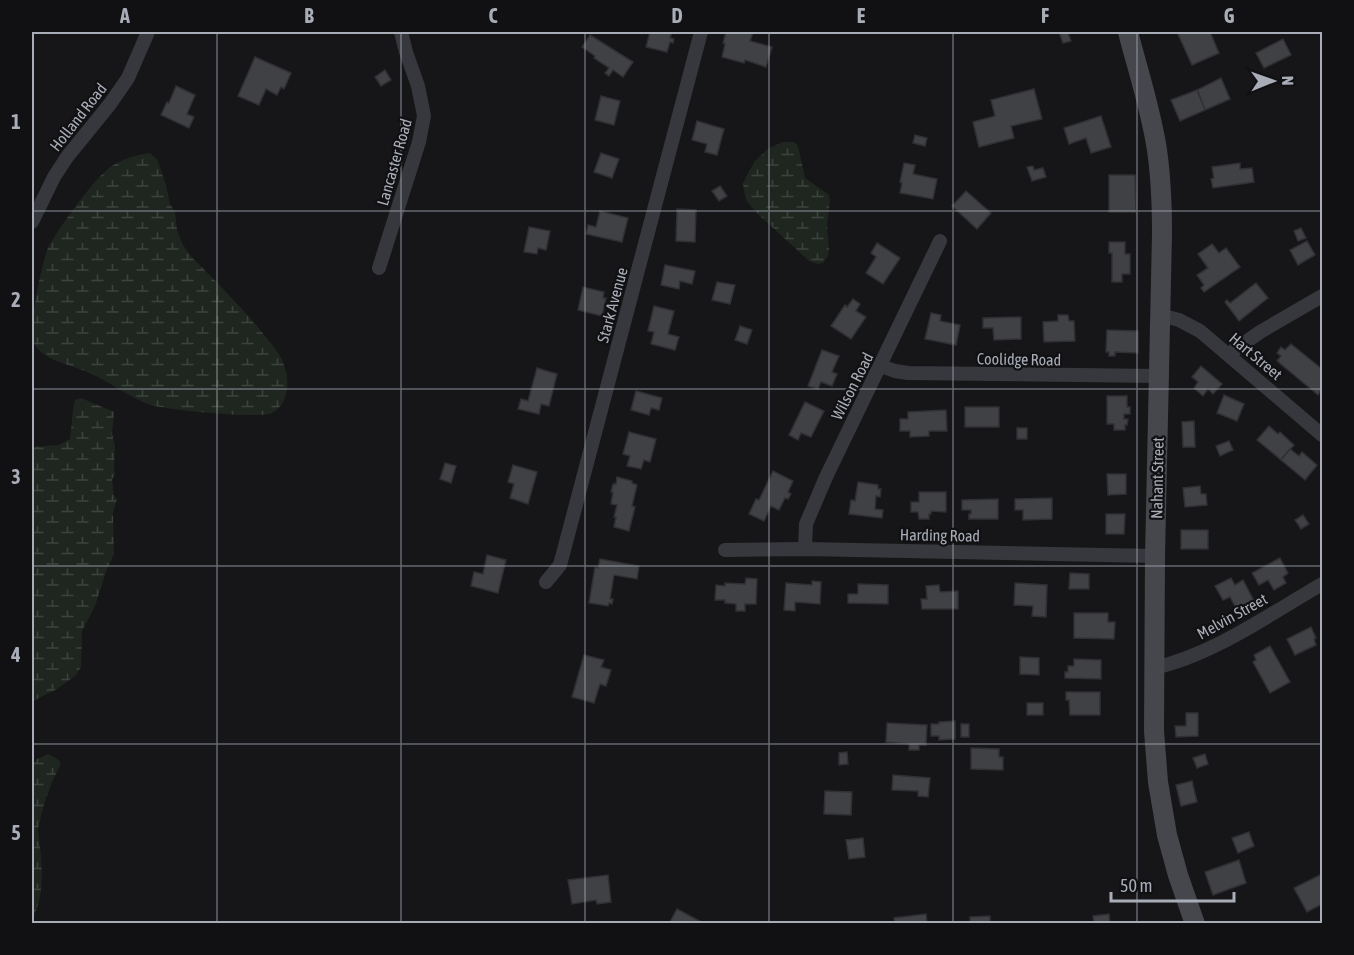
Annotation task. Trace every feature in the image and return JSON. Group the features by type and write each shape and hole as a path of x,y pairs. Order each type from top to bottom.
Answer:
{"main road":[{"name":"Nahant Street","path":"1128,32 1153,129 1159,167 1162,234 1155,556 1155,749 1162,810 1178,874 1195,924"}],"street":[{"name":"Holland Road","path":"32,222 54,177 67,157 128,78 148,32"},
{"name":"Lancaster Road","path":"379,268 419,142 424,116 418,86 401,32"},
{"name":"Stark Avenue","path":"546,582 561,563 701,32"},
{"name":"Wilson Road","path":"805,549 805,532 809,517 851,423 881,366 940,241"},
{"path":"1229,354 1260,332 1323,297"},
{"name":"Hart Street","path":"1160,315 1190,325 1200,331 1323,435"},
{"name":"Coolidge Road","path":"881,366 908,374 1158,376"},
{"name":"Harding Road","path":"725,550 805,549 1155,556"},
{"name":"Melvin Street","path":"1154,669 1185,660 1220,643 1323,584"}],"green space":[{"path":"783,142 794,142 798,146 805,178 829,195 827,225 829,249 828,256 823,263 809,261 747,202 743,184 755,161 769,148"},
{"path":"149,153 157,159 170,204 175,212 177,230 183,245 253,321 280,356 286,371 286,395 283,402 272,413 250,415 213,413 151,405 80,369 56,361 42,353 33,341 32,323 36,295 45,256 51,242 84,195 108,169 123,160"},
{"path":"81,398 114,412 112,434 115,446 115,475 112,479 114,496 117,499 113,513 114,554 95,606 82,631 81,667 76,675 57,689 33,701 32,447 59,445 70,439 75,400"},
{"path":"48,754 60,762 60,766 46,797 38,830 41,887 37,909 32,918 32,765 37,759"}],"building":[{"path":"650,32 672,32 670,38 674,39 673,43 670,42 667,52 646,47"},
{"path":"726,32 753,32 750,41 772,47 766,67 745,60 744,63 722,57"},
{"path":"1059,32 1072,32 1068,33 1071,41 1063,43"},
{"path":"1177,32 1210,32 1219,53 1192,65"},
{"path":"590,35 633,62 623,77 613,70 609,76 605,73 609,68 582,47"},
{"path":"1283,39 1291,55 1264,68 1256,53"},
{"path":"255,57 291,73 284,89 281,87 277,95 266,89 259,105 238,96"},
{"path":"385,70 391,80 381,86 375,77"},
{"path":"1221,78 1230,99 1205,110 1197,90"},
{"path":"176,86 195,95 187,114 194,117 189,128 161,115"},
{"path":"1034,89 1042,119 1011,126 1014,138 979,147 973,122 995,116 991,100"},
{"path":"1197,90 1205,110 1180,121 1171,100"},
{"path":"601,96 620,101 614,125 595,120"},
{"path":"1101,116 1111,147 1091,153 1086,138 1069,144 1064,128"},
{"path":"697,121 724,129 717,155 705,152 707,144 692,140"},
{"path":"915,135 927,138 925,146 913,143"},
{"path":"601,153 619,159 612,178 594,172"},
{"path":"904,163 915,165 913,174 937,179 933,199 900,193"},
{"path":"1240,163 1240,169 1252,168 1254,182 1213,188 1212,167"},
{"path":"1033,166 1034,170 1043,168 1046,177 1032,181 1027,167"},
{"path":"1109,175 1135,175 1136,212 1109,212"},
{"path":"720,186 727,196 719,201 712,191"},
{"path":"966,191 991,213 977,229 952,206"},
{"path":"677,209 696,210 695,242 676,241"},
{"path":"600,211 628,218 622,242 586,234 588,225 596,227"},
{"path":"529,227 550,231 546,250 538,248 537,254 524,252"},
{"path":"1301,228 1306,238 1298,241 1294,231"},
{"path":"1307,241 1315,255 1298,265 1290,250"},
{"path":"1109,242 1125,242 1125,254 1130,254 1130,274 1122,274 1122,282 1112,282 1112,253 1109,253"},
{"path":"877,243 900,258 883,284 866,273 876,257 871,253"},
{"path":"1212,244 1219,253 1226,248 1240,267 1204,292 1201,288 1204,285 1197,275 1208,268 1198,254"},
{"path":"665,265 695,271 692,284 680,281 679,289 661,285"},
{"path":"717,282 735,285 730,304 712,300"},
{"path":"1256,283 1268,298 1239,321 1225,302 1227,300 1230,303"},
{"path":"583,287 604,292 603,298 606,298 602,316 578,310"},
{"path":"853,299 860,304 856,311 866,317 851,339 831,326 845,305 847,307"},
{"path":"654,306 674,311 668,334 679,337 675,350 651,344 654,332 648,331"},
{"path":"931,313 941,315 940,321 960,325 956,345 925,339"},
{"path":"1058,315 1068,315 1069,321 1074,321 1075,341 1044,342 1043,322 1058,321"},
{"path":"1021,317 1021,339 994,340 993,328 983,328 983,318"},
{"path":"740,326 752,330 747,344 735,340"},
{"path":"1107,330 1138,331 1138,353 1115,352 1115,356 1109,356 1109,352 1106,352"},
{"path":"1291,344 1322,369 1322,389 1318,395 1277,361 1281,356 1277,353 1281,347 1285,350"},
{"path":"822,350 839,356 832,372 837,374 832,386 821,382 818,389 808,386"},
{"path":"1201,366 1222,384 1213,394 1208,389 1203,396 1194,388 1198,382 1192,377"},
{"path":"537,368 557,374 549,406 541,404 539,414 518,409 521,399 528,401"},
{"path":"636,391 662,398 659,410 651,408 649,415 631,410"},
{"path":"1224,395 1244,404 1237,421 1217,413"},
{"path":"1107,396 1127,396 1127,407 1130,407 1130,414 1124,414 1124,419 1128,419 1125,430 1114,430 1114,424 1107,424"},
{"path":"805,402 824,411 811,437 801,433 798,440 789,435"},
{"path":"965,407 999,407 999,427 965,427"},
{"path":"946,410 947,431 929,431 929,436 910,437 910,431 900,431 900,419 908,419 908,412"},
{"path":"1194,421 1195,447 1183,447 1182,422"},
{"path":"1269,426 1278,434 1280,432 1294,445 1281,460 1257,440"},
{"path":"1017,428 1027,428 1027,439 1017,439"},
{"path":"629,432 656,439 650,462 644,460 641,469 627,466 630,456 623,454"},
{"path":"1229,441 1233,450 1220,456 1216,446"},
{"path":"1290,449 1299,456 1302,452 1317,465 1305,480 1281,460"},
{"path":"445,463 456,466 451,483 440,479"},
{"path":"513,465 537,472 528,504 510,498 514,484 508,482"},
{"path":"773,471 793,481 788,492 791,494 788,499 785,498 779,510 771,506 764,521 749,514 756,499 759,500"},
{"path":"1107,474 1126,474 1126,494 1108,495"},
{"path":"617,477 632,481 637,485 629,531 614,527 617,505 611,504 613,492 611,492"},
{"path":"858,482 878,485 878,489 881,489 880,497 876,496 875,509 883,510 882,518 849,514 851,500 855,501"},
{"path":"1200,486 1201,494 1206,494 1207,505 1185,507 1183,488"},
{"path":"919,492 946,492 946,512 931,511 929,519 919,519 918,512 911,512 911,502 919,502"},
{"path":"1052,498 1052,519 1023,520 1023,510 1015,510 1015,499"},
{"path":"998,499 998,519 969,519 971,510 962,510 962,500"},
{"path":"1106,514 1125,514 1124,534 1106,534"},
{"path":"1303,515 1309,524 1301,529 1295,520"},
{"path":"1181,530 1208,530 1208,549 1181,549"},
{"path":"487,555 506,560 498,593 471,586 474,572 483,574"},
{"path":"1280,558 1288,573 1283,577 1286,583 1274,590 1268,580 1259,585 1252,573"},
{"path":"600,559 639,566 637,579 614,575 610,599 613,599 612,604 609,603 608,606 589,603 595,567 598,568"},
{"path":"1070,573 1089,574 1089,589 1069,589"},
{"path":"746,578 757,579 756,604 745,604 745,611 736,611 736,604 725,603 725,600 715,600 716,585 745,584"},
{"path":"1231,578 1235,585 1243,580 1255,603 1238,612 1230,597 1223,600 1215,586"},
{"path":"812,581 821,582 820,604 795,602 795,611 784,610 786,583 812,585"},
{"path":"1015,583 1047,585 1046,617 1032,616 1033,606 1014,605"},
{"path":"858,584 888,585 888,604 848,603 848,594 858,594"},
{"path":"939,585 940,592 958,591 958,609 922,609 921,599 927,599 926,586"},
{"path":"1074,613 1108,613 1108,622 1115,622 1114,639 1074,638"},
{"path":"1311,627 1316,638 1314,639 1316,645 1295,655 1287,639"},
{"path":"1270,646 1290,682 1270,693 1253,662 1256,660 1254,655"},
{"path":"584,655 604,660 601,667 611,670 606,686 600,684 594,703 572,697"},
{"path":"1020,657 1039,658 1039,675 1020,674"},
{"path":"1074,659 1101,660 1101,679 1065,678 1068,666 1074,666"},
{"path":"1066,692 1100,692 1100,715 1070,715"},
{"path":"1027,703 1043,703 1043,715 1027,715"},
{"path":"1186,713 1198,713 1198,736 1176,737 1175,726 1186,726"},
{"path":"955,721 955,739 939,740 939,736 931,736 931,724"},
{"path":"887,723 927,725 926,745 919,745 919,750 909,750 909,744 886,742"},
{"path":"961,724 969,724 969,737 961,737"},
{"path":"971,748 999,749 999,757 1003,757 1003,770 971,769"},
{"path":"847,752 848,764 839,765 839,753"},
{"path":"1205,754 1208,764 1197,768 1193,758"},
{"path":"893,775 930,778 928,797 918,796 918,791 892,790"},
{"path":"1192,781 1197,802 1181,806 1176,785"},
{"path":"825,791 852,792 851,815 824,814"},
{"path":"1249,832 1254,846 1238,853 1232,838"},
{"path":"863,838 865,857 849,859 846,840"},
{"path":"1239,860 1246,883 1213,895 1205,872"},
{"path":"1322,874 1322,904 1307,912 1294,888"},
{"path":"608,875 611,902 597,904 596,900 572,904 568,880"},
{"path":"677,909 705,924 669,924"},
{"path":"926,914 927,924 895,924 894,918"},
{"path":"1109,914 1110,924 1094,924 1093,916"},
{"path":"990,916 990,924 970,924 970,917"}]}
